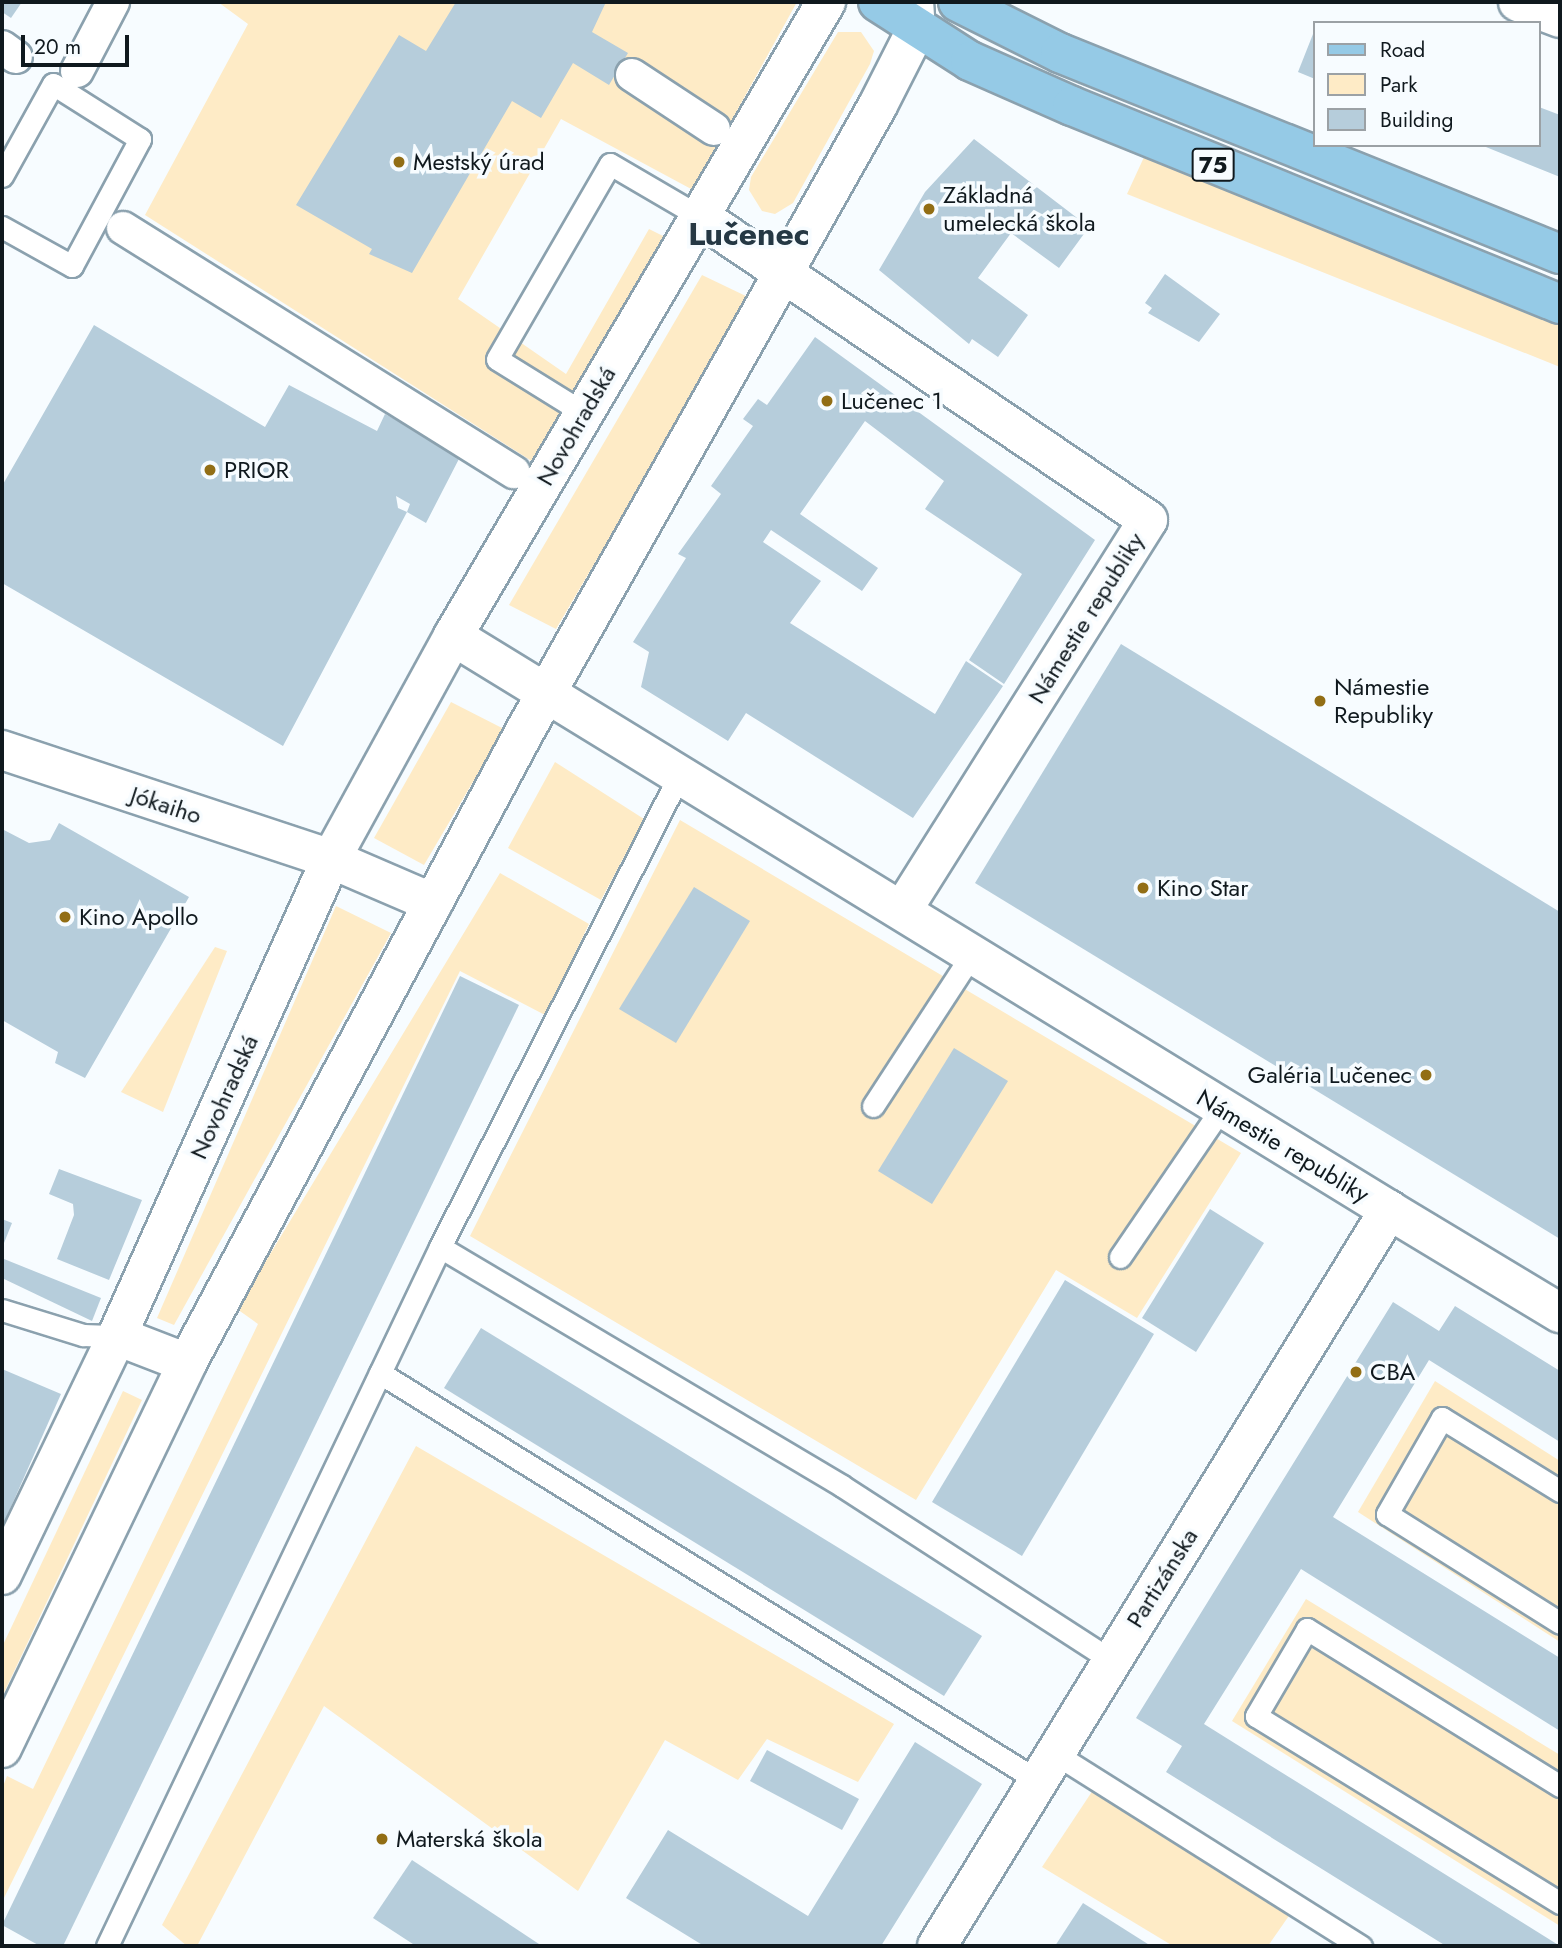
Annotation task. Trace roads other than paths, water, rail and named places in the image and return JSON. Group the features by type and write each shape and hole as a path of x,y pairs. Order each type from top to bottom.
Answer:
{"main road":[{"name":"75","path":"878,2 915,16 1072,106 1560,304"},
{"name":"75","path":"958,2 1060,53 1560,254"}],"street":[{"path":"77,71 113,2"},
{"name":"Novohradská","path":"2,1575 117,1336 331,859 453,636 826,2"},
{"path":"1518,2 1560,18"},
{"path":"2,1748 187,1363 547,693 785,270 915,16"},
{"path":"632,75 714,129"},
{"path":"699,216 785,270"},
{"path":"123,228 514,472"},
{"name":"Námestie republiky","path":"785,270 1148,520 902,910"},
{"path":"453,636 547,693"},
{"name":"Námestie republiky","path":"547,693 681,772 1221,1109 1560,1313"},
{"name":"Jókaiho","path":"2,750 331,859"},
{"path":"331,859 433,903"},
{"name":"Partizánska","path":"937,1946 1389,1210"},
{"path":"117,1336 187,1363"}],"lane":[{"path":"2,176 53,84 140,139 72,267 2,227"},
{"path":"584,413 497,359 610,164 699,216"},
{"path":"107,1946 440,1247 681,772"},
{"path":"873,1106 972,954"},
{"path":"1120,1257 1221,1109"},
{"path":"440,1247 842,1486 1111,1660"},
{"path":"2,1310 83,1335 117,1336"},
{"path":"380,1373 1046,1766 1361,1946"},
{"path":"1560,1491 1443,1418 1387,1514 1560,1623"},
{"path":"1560,1786 1307,1629 1256,1716 1560,1903"}],"place":[{"name":"Mestský úrad","path":"399,162"},
{"name":"Základná umelecká škola","path":"929,209"},
{"name":"Lučenec 1","path":"827,401"},
{"name":"PRIOR","path":"210,470"},
{"name":"Námestie Republiky","path":"1320,701"},
{"name":"Kino Star","path":"1143,888"},
{"name":"Kino Apollo","path":"65,917"},
{"name":"Galéria Lučenec","path":"1426,1075"},
{"name":"CBA","path":"1356,1372"},
{"name":"Materská škola","path":"382,1839"}],"district":[{"name":"Lučenec","path":"749,234"}]}
